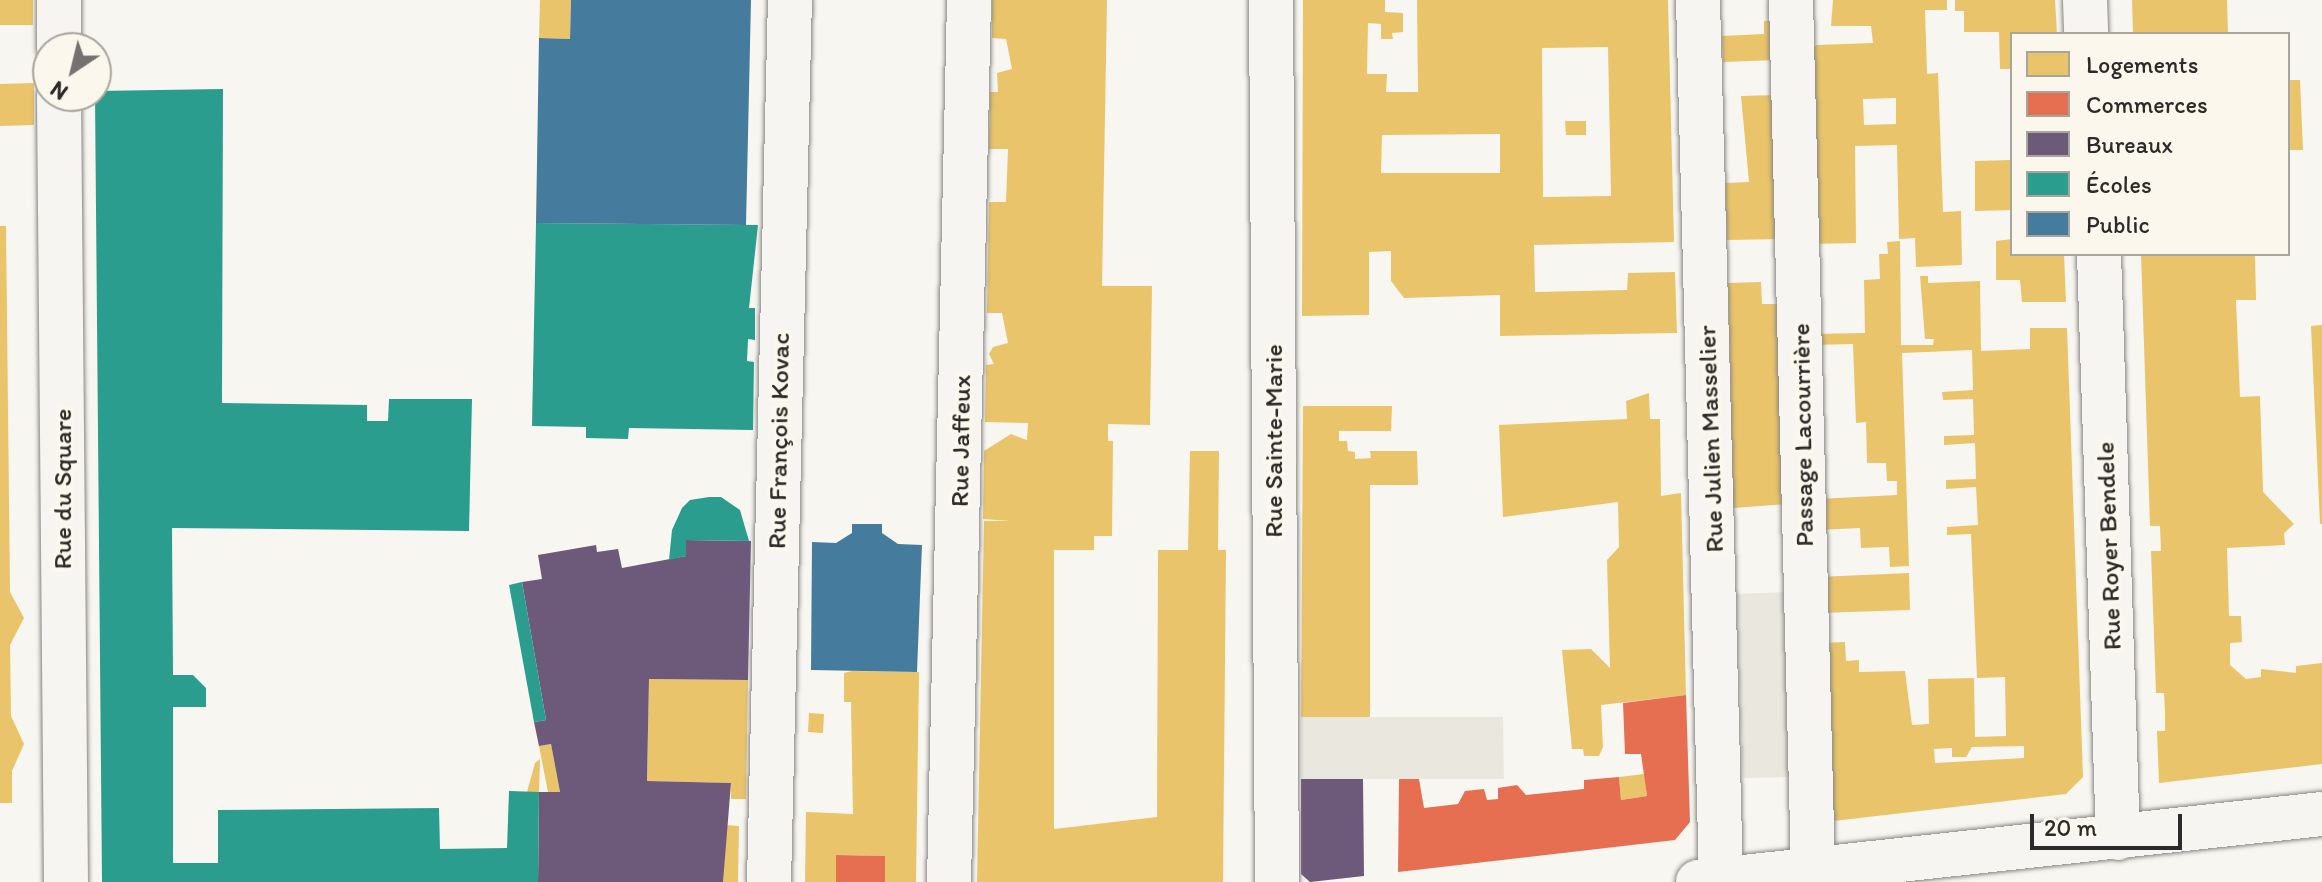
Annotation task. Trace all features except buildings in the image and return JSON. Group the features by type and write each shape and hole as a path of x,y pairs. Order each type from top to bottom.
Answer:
{"street":[{"path":"59,0 59,32"},
{"name":"Rue François Kovac","path":"769,882 790,0"},
{"name":"Rue Jaffeux","path":"949,882 969,0"},
{"name":"Rue Sainte-Marie","path":"1271,0 1277,882"},
{"name":"Rue Julien Masselier","path":"1698,0 1710,880"},
{"name":"Passage Lacourrière","path":"1791,0 1813,870"},
{"path":"2085,0 2086,32"},
{"name":"Rue du Square","path":"59,112 66,882"},
{"name":"Rue Royer Bendele","path":"2099,256 2118,838"},
{"path":"1710,880 2322,814"}],"shaded area":[{"path":"1786,592 1793,777 1743,778 1736,594"},
{"path":"1301,717 1503,717 1504,779 1301,779"}]}
